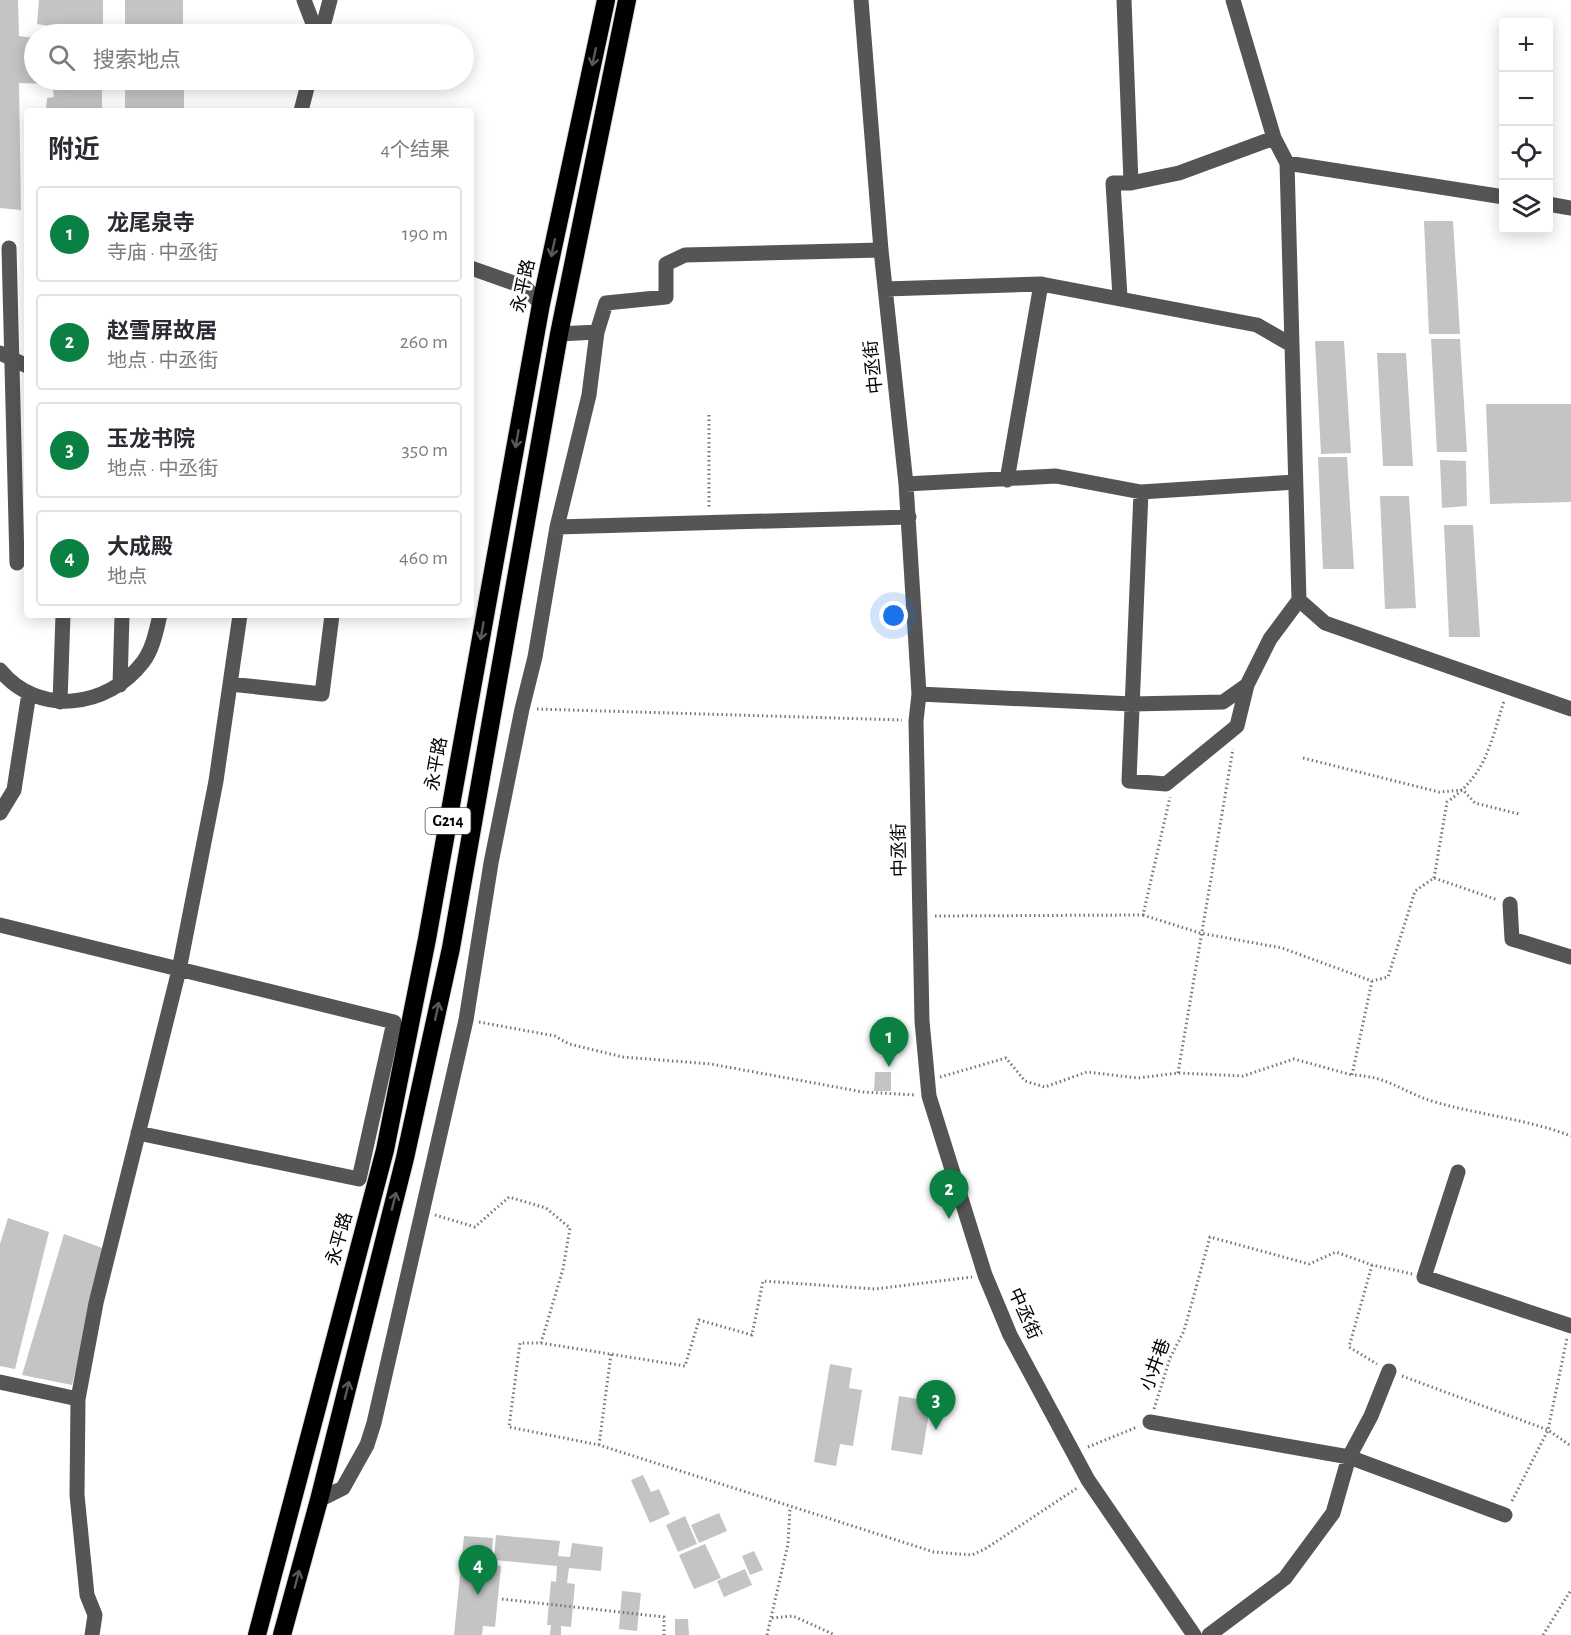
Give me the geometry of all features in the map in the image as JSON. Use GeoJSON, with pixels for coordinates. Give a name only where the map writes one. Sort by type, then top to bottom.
{"type":"FeatureCollection","features":[{"type":"Feature","properties":{"kind":"highway","name":"永平路"},"geometry":{"type":"LineString","coordinates":[[257,1635],[385,1150],[427,939],[541,304],[606,0]]}},
{"type":"Feature","properties":{"kind":"highway","name":"G214"},"geometry":{"type":"LineString","coordinates":[[282,1635],[319,1500],[405,1158],[451,948],[559,334],[627,0]]}},
{"type":"Feature","properties":{"kind":"highway"},"geometry":{"type":"LineString","coordinates":[[541,304],[565,306]]}},
{"type":"Feature","properties":{"kind":"street"},"geometry":{"type":"LineString","coordinates":[[304,0],[315,24]]}},
{"type":"Feature","properties":{"kind":"street"},"geometry":{"type":"LineString","coordinates":[[322,24],[330,0]]}},
{"type":"Feature","properties":{"kind":"street","name":"中丞街"},"geometry":{"type":"LineString","coordinates":[[861,0],[881,250],[909,517],[919,694],[916,721],[922,1021],[928,1088],[985,1275],[1010,1335],[1088,1480],[1194,1635]]}},
{"type":"Feature","properties":{"kind":"street"},"geometry":{"type":"LineString","coordinates":[[1124,0],[1131,183]]}},
{"type":"Feature","properties":{"kind":"street"},"geometry":{"type":"LineString","coordinates":[[1141,492],[1129,781],[1166,784],[1237,726],[1247,685],[1270,639],[1299,600],[1290,344],[1287,163],[1274,138],[1233,0]]}},
{"type":"Feature","properties":{"kind":"street"},"geometry":{"type":"LineString","coordinates":[[302,108],[306,90]]}},
{"type":"Feature","properties":{"kind":"street"},"geometry":{"type":"LineString","coordinates":[[1120,297],[1113,183],[1131,183],[1179,173],[1274,138]]}},
{"type":"Feature","properties":{"kind":"street"},"geometry":{"type":"LineString","coordinates":[[1287,163],[1499,196]]}},
{"type":"Feature","properties":{"kind":"street"},"geometry":{"type":"LineString","coordinates":[[1553,205],[1571,208]]}},
{"type":"Feature","properties":{"kind":"street"},"geometry":{"type":"LineString","coordinates":[[9,248],[17,563]]}},
{"type":"Feature","properties":{"kind":"street"},"geometry":{"type":"LineString","coordinates":[[319,1500],[343,1488],[367,1445],[374,1423],[466,1020],[491,863],[522,709],[535,657],[557,527],[589,395],[597,332],[606,303],[666,297],[666,264],[685,255],[881,250]]}},
{"type":"Feature","properties":{"kind":"street"},"geometry":{"type":"LineString","coordinates":[[474,269],[525,288],[541,304]]}},
{"type":"Feature","properties":{"kind":"street"},"geometry":{"type":"LineString","coordinates":[[885,288],[1041,284],[1120,297],[1257,325],[1290,344]]}},
{"type":"Feature","properties":{"kind":"street"},"geometry":{"type":"LineString","coordinates":[[1007,480],[1041,284]]}},
{"type":"Feature","properties":{"kind":"street"},"geometry":{"type":"LineString","coordinates":[[559,334],[597,332]]}},
{"type":"Feature","properties":{"kind":"street"},"geometry":{"type":"LineString","coordinates":[[906,484],[1056,476],[1141,492],[1295,482]]}},
{"type":"Feature","properties":{"kind":"street"},"geometry":{"type":"LineString","coordinates":[[557,527],[909,517]]}},
{"type":"Feature","properties":{"kind":"street"},"geometry":{"type":"LineString","coordinates":[[1299,600],[1325,623],[1571,709]]}},
{"type":"Feature","properties":{"kind":"street"},"geometry":{"type":"LineString","coordinates":[[60,702],[63,618]]}},
{"type":"Feature","properties":{"kind":"street"},"geometry":{"type":"LineString","coordinates":[[120,685],[122,618]]}},
{"type":"Feature","properties":{"kind":"street"},"geometry":{"type":"LineString","coordinates":[[0,670],[29,693],[60,702],[90,700],[120,685],[144,660],[151,648],[159,618]]}},
{"type":"Feature","properties":{"kind":"street"},"geometry":{"type":"LineString","coordinates":[[92,1635],[95,1615],[87,1595],[76,1495],[78,1399],[96,1304],[179,970],[216,781],[240,618]]}},
{"type":"Feature","properties":{"kind":"street"},"geometry":{"type":"LineString","coordinates":[[231,684],[322,694],[332,618]]}},
{"type":"Feature","properties":{"kind":"street"},"geometry":{"type":"LineString","coordinates":[[919,694],[1132,705],[1223,702],[1247,685]]}},
{"type":"Feature","properties":{"kind":"street"},"geometry":{"type":"LineString","coordinates":[[0,813],[14,790],[29,693]]}},
{"type":"Feature","properties":{"kind":"street"},"geometry":{"type":"LineString","coordinates":[[1510,904],[1512,939],[1571,957]]}},
{"type":"Feature","properties":{"kind":"street"},"geometry":{"type":"LineString","coordinates":[[0,925],[394,1022],[359,1179],[138,1133]]}},
{"type":"Feature","properties":{"kind":"street"},"geometry":{"type":"LineString","coordinates":[[1458,1172],[1424,1277],[1570,1325]]}},
{"type":"Feature","properties":{"kind":"street"},"geometry":{"type":"LineString","coordinates":[[1209,1635],[1285,1578],[1333,1513],[1349,1457],[1371,1416],[1389,1371]]}},
{"type":"Feature","properties":{"kind":"street"},"geometry":{"type":"LineString","coordinates":[[0,1382],[78,1399]]}},
{"type":"Feature","properties":{"kind":"street"},"geometry":{"type":"LineString","coordinates":[[1150,1422],[1349,1457],[1505,1515]]}},
{"type":"Feature","properties":{"kind":"path"},"geometry":{"type":"LineString","coordinates":[[709,415],[709,522]]}},
{"type":"Feature","properties":{"kind":"path"},"geometry":{"type":"LineString","coordinates":[[921,916],[1143,915],[1200,933],[1282,948],[1372,981],[1388,977],[1415,891],[1434,878],[1447,802],[1463,790],[1483,765],[1509,687]]}},
{"type":"Feature","properties":{"kind":"path"},"geometry":{"type":"LineString","coordinates":[[522,709],[916,721]]}},
{"type":"Feature","properties":{"kind":"path"},"geometry":{"type":"LineString","coordinates":[[1178,1072],[1237,726]]}},
{"type":"Feature","properties":{"kind":"path"},"geometry":{"type":"LineString","coordinates":[[1303,758],[1439,792],[1463,790]]}},
{"type":"Feature","properties":{"kind":"path"},"geometry":{"type":"LineString","coordinates":[[1143,915],[1174,777]]}},
{"type":"Feature","properties":{"kind":"path"},"geometry":{"type":"LineString","coordinates":[[1463,790],[1475,803],[1519,814]]}},
{"type":"Feature","properties":{"kind":"path"},"geometry":{"type":"LineString","coordinates":[[1434,878],[1510,904]]}},
{"type":"Feature","properties":{"kind":"path"},"geometry":{"type":"LineString","coordinates":[[1352,1075],[1372,981]]}},
{"type":"Feature","properties":{"kind":"path"},"geometry":{"type":"LineString","coordinates":[[466,1020],[555,1036],[569,1044],[623,1057],[711,1064],[863,1092],[928,1088],[1006,1058],[1025,1081],[1045,1087],[1086,1072],[1138,1078],[1178,1072],[1243,1076],[1294,1059],[1352,1075],[1374,1076],[1434,1102],[1487,1113],[1571,1136]]}},
{"type":"Feature","properties":{"kind":"path"},"geometry":{"type":"LineString","coordinates":[[423,1212],[475,1227],[509,1197],[546,1208],[570,1228],[563,1269],[541,1343]]}},
{"type":"Feature","properties":{"kind":"path","name":"小井巷"},"geometry":{"type":"LineString","coordinates":[[1150,1422],[1170,1358],[1184,1331],[1210,1238],[1309,1264],[1336,1252],[1372,1265]]}},
{"type":"Feature","properties":{"kind":"path"},"geometry":{"type":"LineString","coordinates":[[1424,1277],[1372,1265],[1349,1347],[1389,1371],[1548,1430],[1571,1446]]}},
{"type":"Feature","properties":{"kind":"path"},"geometry":{"type":"LineString","coordinates":[[985,1275],[875,1289],[763,1281],[753,1335],[699,1320],[685,1366],[541,1343],[520,1343],[509,1427],[599,1445],[790,1508],[934,1552],[972,1555],[1005,1538],[1088,1480]]}},
{"type":"Feature","properties":{"kind":"path"},"geometry":{"type":"LineString","coordinates":[[1505,1515],[1548,1430],[1570,1325]]}},
{"type":"Feature","properties":{"kind":"path"},"geometry":{"type":"LineString","coordinates":[[599,1445],[611,1354]]}},
{"type":"Feature","properties":{"kind":"path"},"geometry":{"type":"LineString","coordinates":[[1070,1449],[1092,1444],[1150,1422]]}},
{"type":"Feature","properties":{"kind":"path"},"geometry":{"type":"LineString","coordinates":[[767,1635],[788,1544],[790,1508]]}},
{"type":"Feature","properties":{"kind":"path"},"geometry":{"type":"LineString","coordinates":[[1543,1635],[1571,1590]]}},
{"type":"Feature","properties":{"kind":"path"},"geometry":{"type":"LineString","coordinates":[[502,1599],[664,1617],[664,1635]]}},
{"type":"Feature","properties":{"kind":"path"},"geometry":{"type":"LineString","coordinates":[[771,1618],[793,1616],[835,1635]]}},
{"type":"Feature","properties":{"kind":"building"},"geometry":{"type":"Polygon","coordinates":[[[0,0],[18,0],[19,36],[24,37],[24,83],[19,83],[21,210],[0,208],[0,0]]]}},
{"type":"Feature","properties":{"kind":"building"},"geometry":{"type":"Polygon","coordinates":[[[39,0],[103,0],[103,24],[37,24],[39,0]]]}},
{"type":"Feature","properties":{"kind":"building"},"geometry":{"type":"Polygon","coordinates":[[[125,0],[183,0],[183,24],[125,24],[125,0]]]}},
{"type":"Feature","properties":{"kind":"building"},"geometry":{"type":"Polygon","coordinates":[[[53,90],[102,90],[102,108],[46,108],[47,98],[54,97],[53,90]]]}},
{"type":"Feature","properties":{"kind":"building"},"geometry":{"type":"Polygon","coordinates":[[[125,90],[184,90],[184,108],[125,108],[125,90]]]}},
{"type":"Feature","properties":{"kind":"building"},"geometry":{"type":"Polygon","coordinates":[[[1424,221],[1453,221],[1460,334],[1429,334],[1424,221]]]}},
{"type":"Feature","properties":{"kind":"building"},"geometry":{"type":"Polygon","coordinates":[[[1431,339],[1460,339],[1467,452],[1437,452],[1431,339]]]}},
{"type":"Feature","properties":{"kind":"building"},"geometry":{"type":"Polygon","coordinates":[[[1315,341],[1344,341],[1351,453],[1321,454],[1315,341]]]}},
{"type":"Feature","properties":{"kind":"building"},"geometry":{"type":"Polygon","coordinates":[[[1377,353],[1406,353],[1413,466],[1383,466],[1377,353]]]}},
{"type":"Feature","properties":{"kind":"building"},"geometry":{"type":"Polygon","coordinates":[[[1486,404],[1571,404],[1571,502],[1490,504],[1486,404]]]}},
{"type":"Feature","properties":{"kind":"building"},"geometry":{"type":"Polygon","coordinates":[[[1318,457],[1347,457],[1354,569],[1323,569],[1318,457]]]}},
{"type":"Feature","properties":{"kind":"building"},"geometry":{"type":"Polygon","coordinates":[[[1440,460],[1466,461],[1467,506],[1442,508],[1440,460]]]}},
{"type":"Feature","properties":{"kind":"building"},"geometry":{"type":"Polygon","coordinates":[[[1380,496],[1409,496],[1416,608],[1385,609],[1380,496]]]}},
{"type":"Feature","properties":{"kind":"building"},"geometry":{"type":"Polygon","coordinates":[[[1444,525],[1473,525],[1480,637],[1449,637],[1444,525]]]}},
{"type":"Feature","properties":{"kind":"building"},"geometry":{"type":"Polygon","coordinates":[[[875,1072],[891,1072],[891,1091],[874,1091],[875,1072]]]}},
{"type":"Feature","properties":{"kind":"building"},"geometry":{"type":"Polygon","coordinates":[[[8,1218],[49,1232],[15,1369],[0,1366],[0,1244],[8,1218]]]}},
{"type":"Feature","properties":{"kind":"building"},"geometry":{"type":"Polygon","coordinates":[[[64,1234],[105,1249],[72,1385],[22,1375],[64,1234]]]}},
{"type":"Feature","properties":{"kind":"building"},"geometry":{"type":"Polygon","coordinates":[[[830,1364],[852,1368],[849,1388],[862,1390],[853,1446],[840,1444],[836,1466],[814,1462],[830,1364]]]}},
{"type":"Feature","properties":{"kind":"building"},"geometry":{"type":"Polygon","coordinates":[[[899,1396],[931,1401],[922,1455],[891,1450],[899,1396]]]}},
{"type":"Feature","properties":{"kind":"building"},"geometry":{"type":"Polygon","coordinates":[[[643,1475],[651,1492],[659,1489],[670,1514],[650,1523],[631,1480],[643,1475]]]}},
{"type":"Feature","properties":{"kind":"building"},"geometry":{"type":"Polygon","coordinates":[[[719,1513],[727,1531],[699,1543],[691,1525],[719,1513]]]}},
{"type":"Feature","properties":{"kind":"building"},"geometry":{"type":"Polygon","coordinates":[[[685,1516],[697,1544],[678,1552],[666,1525],[685,1516]]]}},
{"type":"Feature","properties":{"kind":"building"},"geometry":{"type":"Polygon","coordinates":[[[496,1535],[560,1541],[558,1556],[570,1557],[572,1543],[603,1547],[601,1571],[569,1568],[567,1583],[575,1584],[571,1627],[561,1626],[561,1635],[550,1635],[551,1625],[547,1625],[551,1581],[556,1582],[557,1566],[494,1560],[496,1535]]]}},
{"type":"Feature","properties":{"kind":"building"},"geometry":{"type":"Polygon","coordinates":[[[464,1536],[493,1538],[491,1565],[501,1566],[495,1627],[483,1626],[482,1635],[454,1635],[464,1536]]]}},
{"type":"Feature","properties":{"kind":"building"},"geometry":{"type":"Polygon","coordinates":[[[705,1544],[721,1578],[694,1589],[679,1555],[705,1544]]]}},
{"type":"Feature","properties":{"kind":"building"},"geometry":{"type":"Polygon","coordinates":[[[754,1551],[763,1570],[750,1575],[742,1556],[754,1551]]]}},
{"type":"Feature","properties":{"kind":"building"},"geometry":{"type":"Polygon","coordinates":[[[745,1569],[752,1585],[724,1597],[717,1581],[745,1569]]]}},
{"type":"Feature","properties":{"kind":"building"},"geometry":{"type":"Polygon","coordinates":[[[622,1591],[641,1593],[637,1631],[619,1629],[622,1591]]]}},
{"type":"Feature","properties":{"kind":"building"},"geometry":{"type":"Polygon","coordinates":[[[675,1619],[688,1619],[689,1635],[675,1635],[675,1619]]]}},
{"type":"Feature","properties":{"kind":"place","name":"龙尾泉寺"},"geometry":{"type":"Point","coordinates":[889,1067]}},
{"type":"Feature","properties":{"kind":"place","name":"赵雪屏故居"},"geometry":{"type":"Point","coordinates":[949,1219]}},
{"type":"Feature","properties":{"kind":"place","name":"玉龙书院"},"geometry":{"type":"Point","coordinates":[936,1430]}},
{"type":"Feature","properties":{"kind":"place","name":"大成殿"},"geometry":{"type":"Point","coordinates":[478,1595]}}]}
